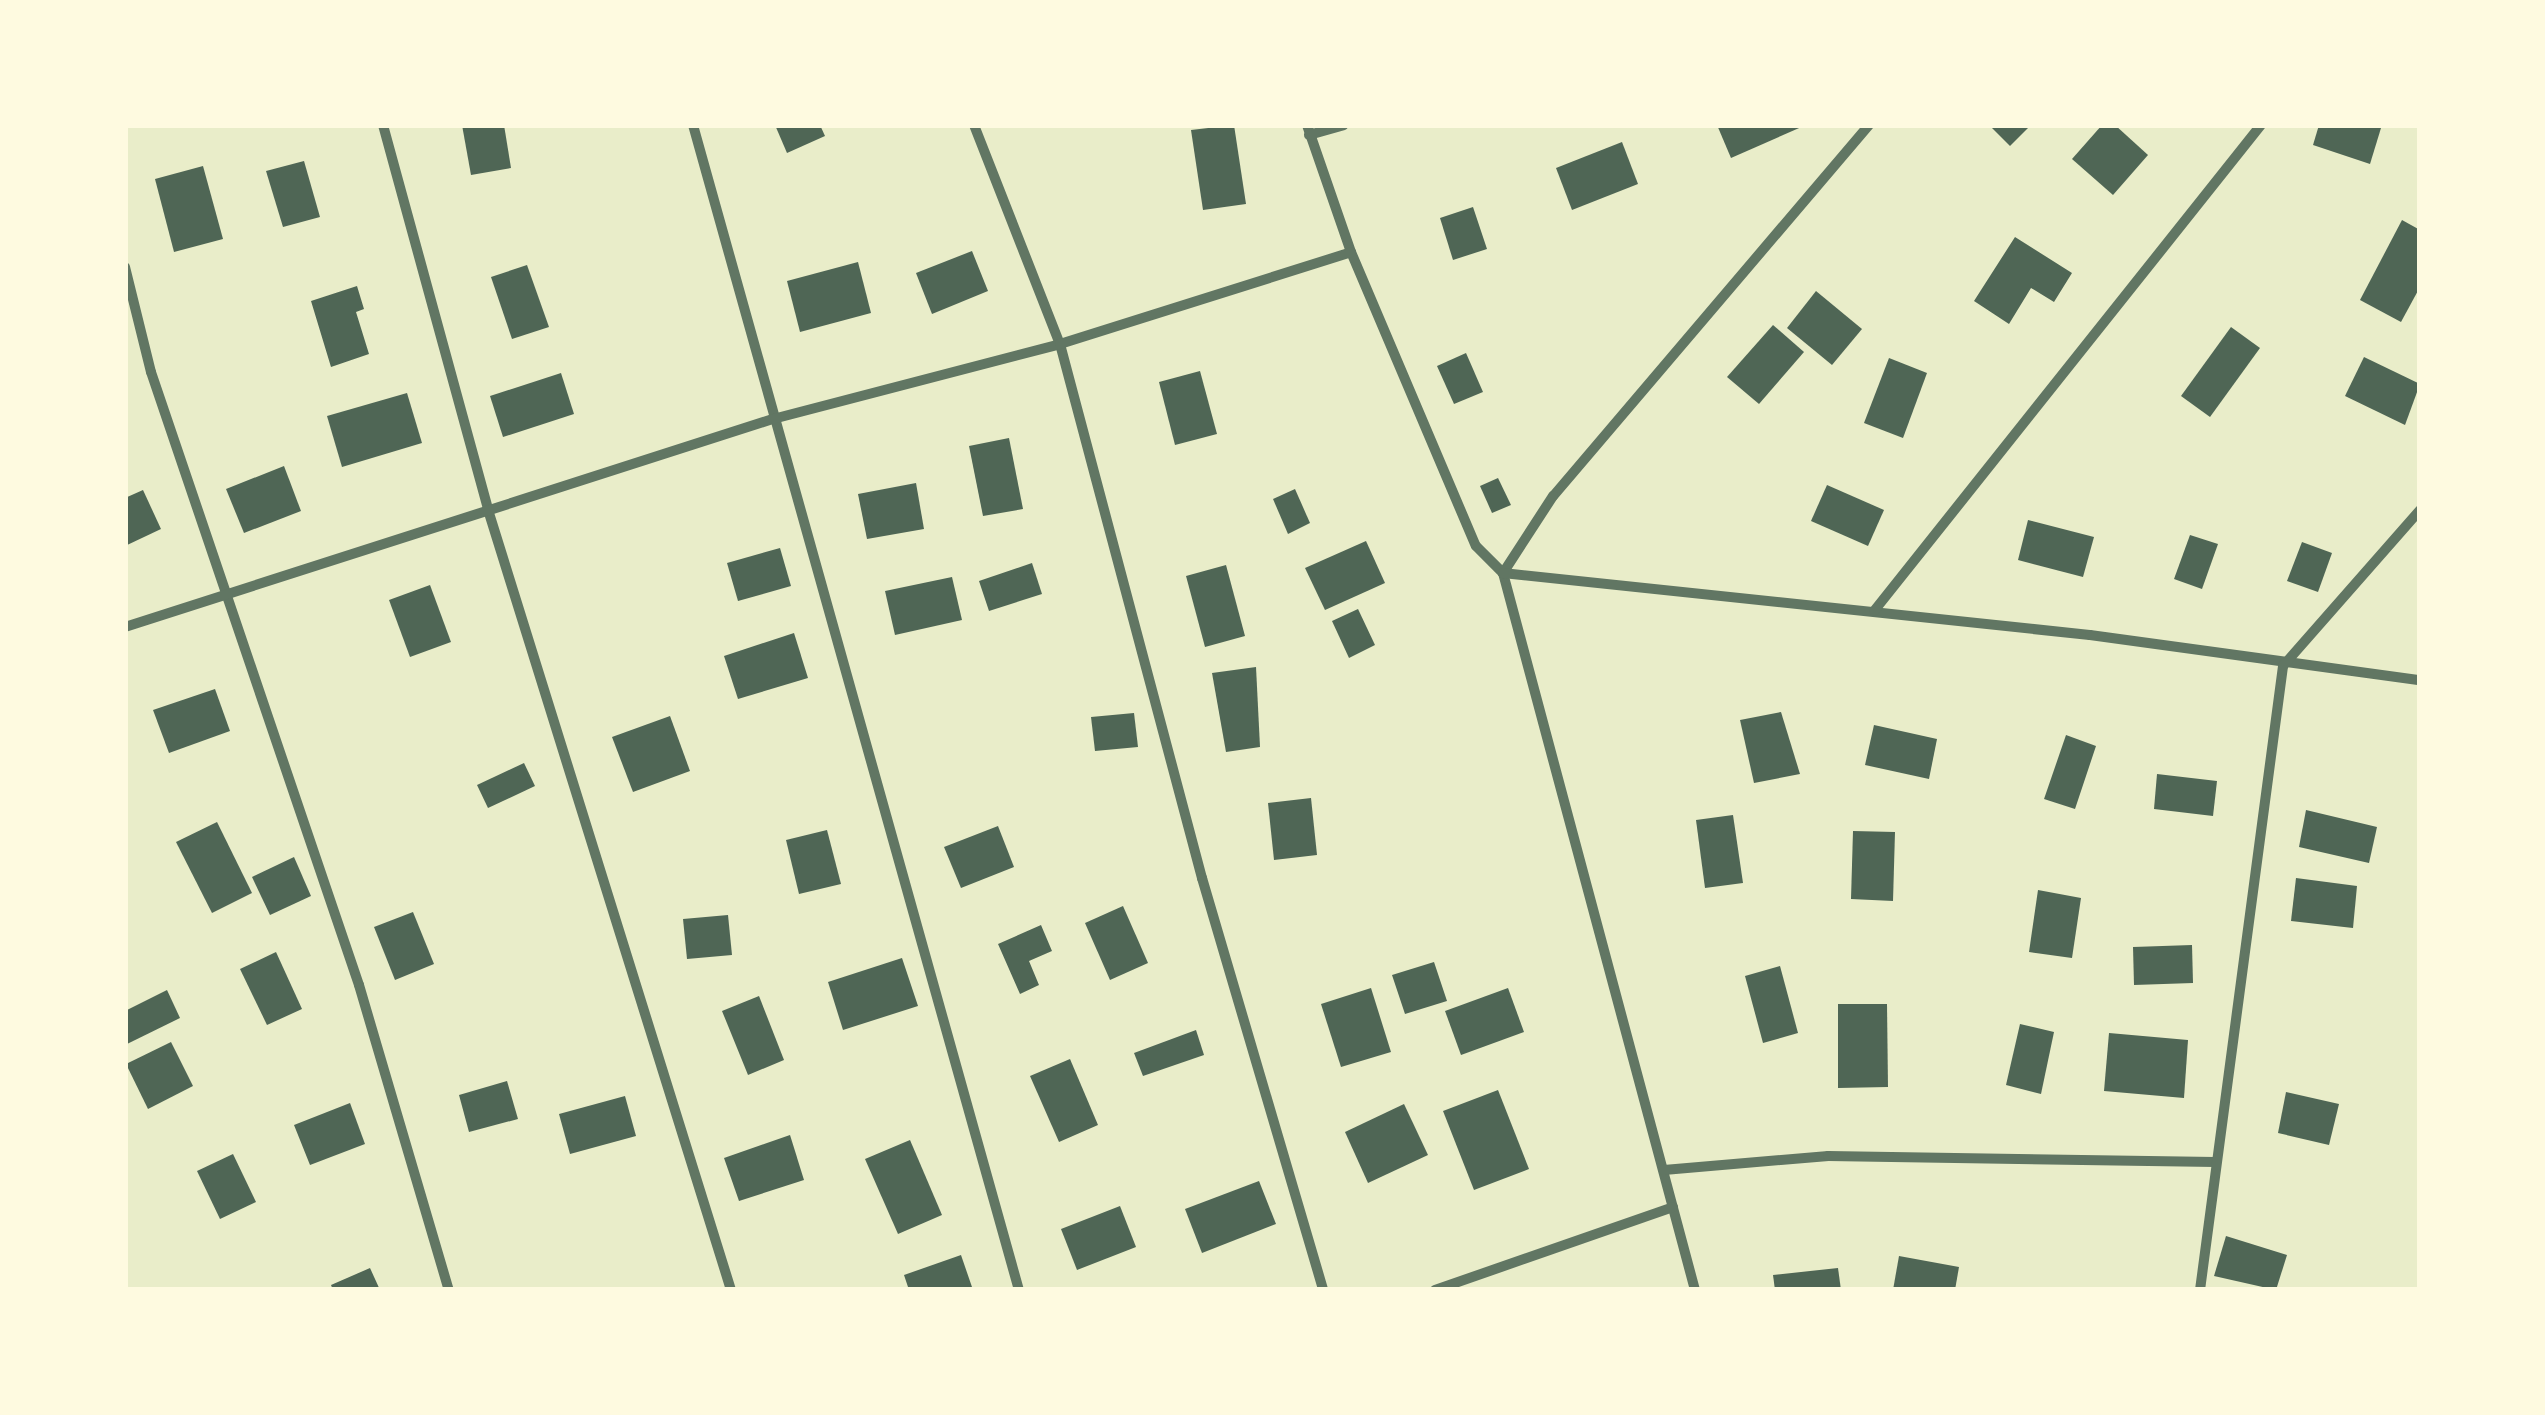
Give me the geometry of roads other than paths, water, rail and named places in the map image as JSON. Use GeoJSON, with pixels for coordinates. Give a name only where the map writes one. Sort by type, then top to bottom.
{"type":"FeatureCollection","features":[{"type":"Feature","properties":{"kind":"street"},"geometry":{"type":"LineString","coordinates":[[383,125],[488,513],[731,1290]]}},
{"type":"Feature","properties":{"kind":"street"},"geometry":{"type":"LineString","coordinates":[[694,125],[773,419],[1020,1290]]}},
{"type":"Feature","properties":{"kind":"street"},"geometry":{"type":"LineString","coordinates":[[974,125],[1060,344],[1202,878],[1323,1290]]}},
{"type":"Feature","properties":{"kind":"street"},"geometry":{"type":"LineString","coordinates":[[1344,125],[1308,130],[1351,252],[1476,546],[1503,573],[1695,1290]]}},
{"type":"Feature","properties":{"kind":"street"},"geometry":{"type":"LineString","coordinates":[[1503,573],[1553,496],[1870,125]]}},
{"type":"Feature","properties":{"kind":"street"},"geometry":{"type":"LineString","coordinates":[[1874,611],[2261,125]]}},
{"type":"Feature","properties":{"kind":"street"},"geometry":{"type":"LineString","coordinates":[[125,628],[773,419],[1060,344],[1351,252]]}},
{"type":"Feature","properties":{"kind":"street"},"geometry":{"type":"LineString","coordinates":[[125,266],[151,372],[359,986],[448,1290]]}},
{"type":"Feature","properties":{"kind":"street"},"geometry":{"type":"LineString","coordinates":[[2200,1290],[2284,666],[2420,510]]}},
{"type":"Feature","properties":{"kind":"street"},"geometry":{"type":"LineString","coordinates":[[1503,573],[2090,635],[2284,666],[2420,680]]}},
{"type":"Feature","properties":{"kind":"street"},"geometry":{"type":"LineString","coordinates":[[1664,1170],[1828,1156],[2215,1162]]}},
{"type":"Feature","properties":{"kind":"street"},"geometry":{"type":"LineString","coordinates":[[1435,1290],[1674,1207]]}}]}
